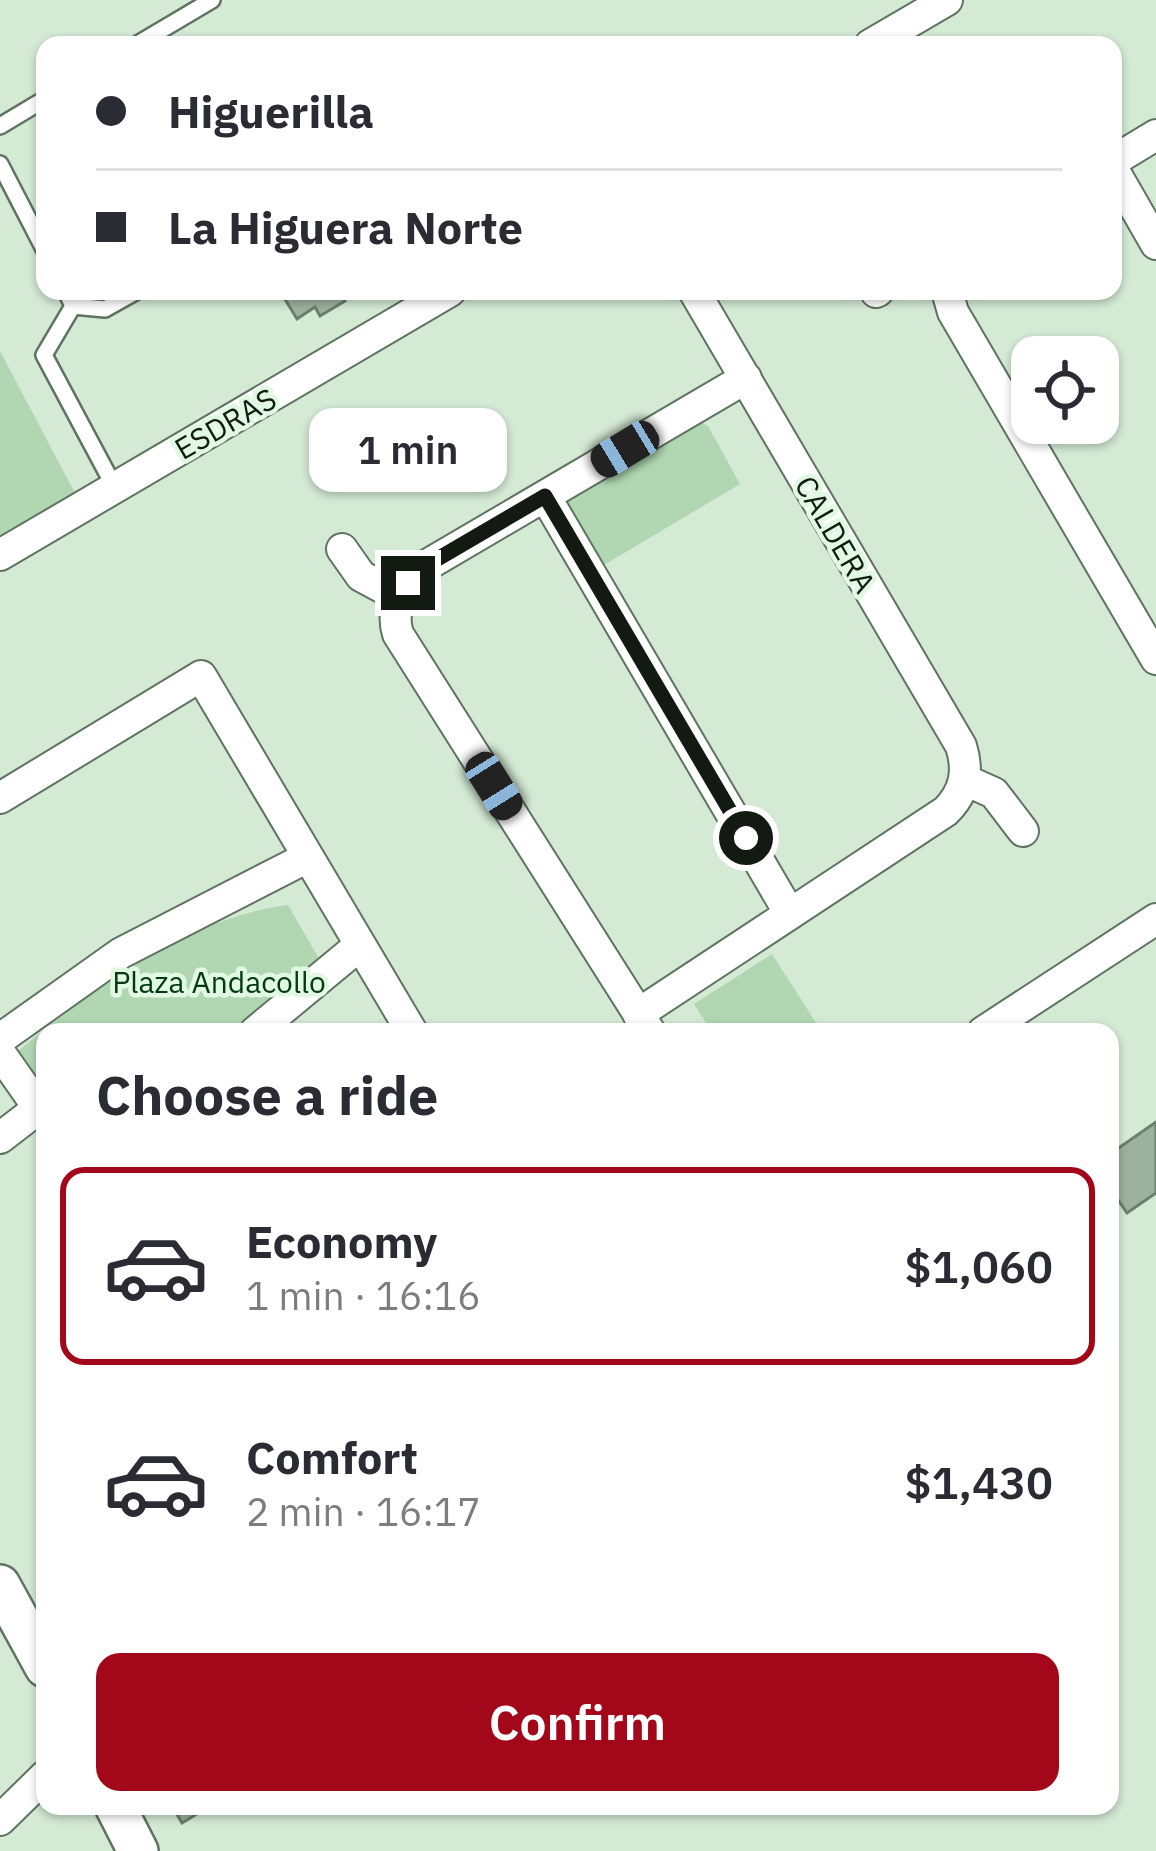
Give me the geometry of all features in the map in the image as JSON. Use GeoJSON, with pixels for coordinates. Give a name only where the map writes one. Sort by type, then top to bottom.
{"type":"FeatureCollection","features":[{"type":"Feature","properties":{"kind":"street"},"geometry":{"type":"LineString","coordinates":[[885,36],[947,0]]}},
{"type":"Feature","properties":{"kind":"street"},"geometry":{"type":"LineString","coordinates":[[1122,159],[1156,136]]}},
{"type":"Feature","properties":{"kind":"street"},"geometry":{"type":"LineString","coordinates":[[1122,182],[1156,244]]}},
{"type":"Feature","properties":{"kind":"street","name":"ESDRAS"},"geometry":{"type":"LineString","coordinates":[[0,555],[435,300]]}},
{"type":"Feature","properties":{"kind":"street","name":"CALDERA"},"geometry":{"type":"LineString","coordinates":[[699,300],[961,746],[965,780]]}},
{"type":"Feature","properties":{"kind":"street"},"geometry":{"type":"LineString","coordinates":[[950,300],[1156,658]]}},
{"type":"Feature","properties":{"kind":"street"},"geometry":{"type":"LineString","coordinates":[[746,378],[422,568],[400,597],[394,621],[398,634],[644,1023],[790,914],[946,811],[965,780],[994,793],[1023,831]]}},
{"type":"Feature","properties":{"kind":"street"},"geometry":{"type":"LineString","coordinates":[[545,496],[790,914]]}},
{"type":"Feature","properties":{"kind":"street"},"geometry":{"type":"LineString","coordinates":[[342,549],[362,576],[400,597]]}},
{"type":"Feature","properties":{"kind":"street"},"geometry":{"type":"LineString","coordinates":[[0,798],[200,676],[407,1023]]}},
{"type":"Feature","properties":{"kind":"street"},"geometry":{"type":"LineString","coordinates":[[0,1039],[121,953],[308,857]]}},
{"type":"Feature","properties":{"kind":"street"},"geometry":{"type":"LineString","coordinates":[[997,1023],[1156,919]]}},
{"type":"Feature","properties":{"kind":"street"},"geometry":{"type":"LineString","coordinates":[[266,1023],[360,945]]}},
{"type":"Feature","properties":{"kind":"street"},"geometry":{"type":"LineString","coordinates":[[0,1053],[36,1104]]}},
{"type":"Feature","properties":{"kind":"street"},"geometry":{"type":"LineString","coordinates":[[0,1138],[36,1116]]}},
{"type":"Feature","properties":{"kind":"street"},"geometry":{"type":"LineString","coordinates":[[0,1585],[36,1643]]}},
{"type":"Feature","properties":{"kind":"street"},"geometry":{"type":"LineString","coordinates":[[0,1820],[36,1785]]}},
{"type":"Feature","properties":{"kind":"street"},"geometry":{"type":"LineString","coordinates":[[120,1815],[138,1851]]}},
{"type":"Feature","properties":{"kind":"lane"},"geometry":{"type":"LineString","coordinates":[[151,36],[212,0]]}},
{"type":"Feature","properties":{"kind":"lane"},"geometry":{"type":"LineString","coordinates":[[0,126],[36,104]]}},
{"type":"Feature","properties":{"kind":"lane"},"geometry":{"type":"LineString","coordinates":[[0,164],[36,234]]}},
{"type":"Feature","properties":{"kind":"lane"},"geometry":{"type":"LineString","coordinates":[[68,300],[44,355],[115,488]]}},
{"type":"Feature","properties":{"kind":"lane"},"geometry":{"type":"LineString","coordinates":[[76,300],[105,308],[120,300]]}},
{"type":"Feature","properties":{"kind":"green space"},"geometry":{"type":"Polygon","coordinates":[[[0,351],[76,495],[0,540],[0,351]]]}},
{"type":"Feature","properties":{"kind":"green space"},"geometry":{"type":"Polygon","coordinates":[[[694,418],[708,426],[740,484],[599,568],[563,494],[694,418]]]}},
{"type":"Feature","properties":{"kind":"green space","name":"Plaza Andacollo"},"geometry":{"type":"Polygon","coordinates":[[[288,905],[321,962],[248,1023],[54,1023],[144,959],[214,924],[288,905]]]}},
{"type":"Feature","properties":{"kind":"green space"},"geometry":{"type":"Polygon","coordinates":[[[772,954],[816,1023],[706,1023],[694,1004],[772,954]]]}},
{"type":"Feature","properties":{"kind":"green space","name":"Plaza Andacollo"},"geometry":{"type":"Polygon","coordinates":[[[36,1037],[36,1076],[18,1051],[36,1037]]]}},
{"type":"Feature","properties":{"kind":"building"},"geometry":{"type":"Polygon","coordinates":[[[285,300],[345,301],[320,316],[315,307],[297,319],[285,300]]]}},
{"type":"Feature","properties":{"kind":"building"},"geometry":{"type":"Polygon","coordinates":[[[1156,1122],[1156,1193],[1127,1213],[1119,1201],[1119,1148],[1156,1122]]]}},
{"type":"Feature","properties":{"kind":"route"},"geometry":{"type":"LineString","coordinates":[[408,583],[422,568],[545,496],[746,838]]}}]}
